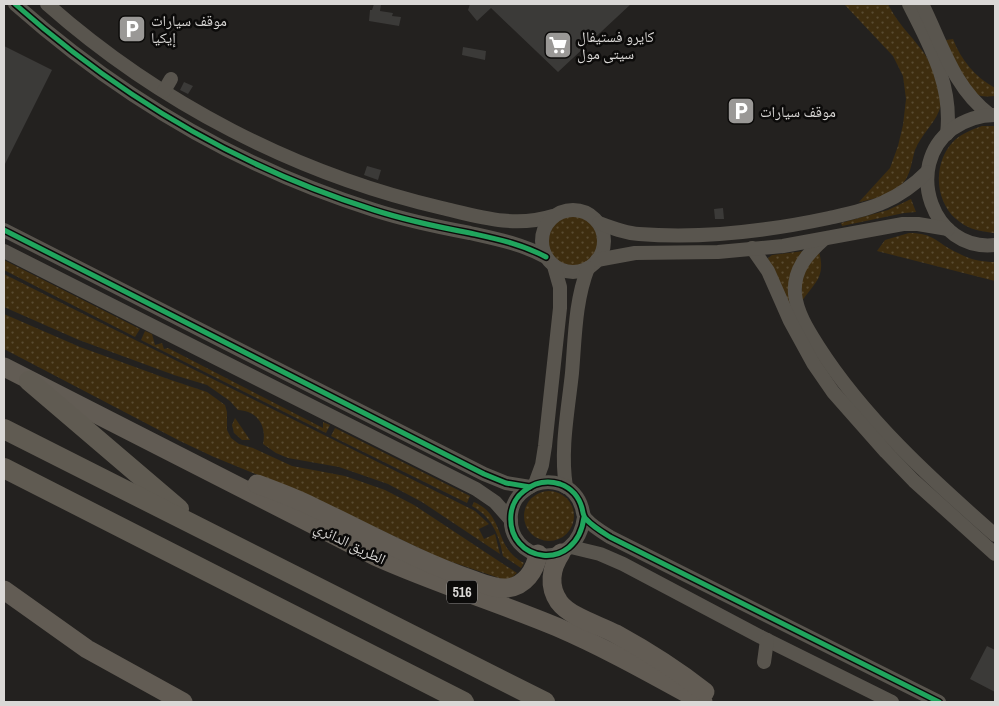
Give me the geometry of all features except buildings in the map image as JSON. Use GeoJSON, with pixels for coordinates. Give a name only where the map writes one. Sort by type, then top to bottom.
{"type":"FeatureCollection","features":[{"type":"Feature","properties":{"kind":"highway","name":"الطريق الدائري"},"geometry":{"type":"LineString","coordinates":[[4,367],[402,568],[522,613],[593,644],[703,702]]}},
{"type":"Feature","properties":{"kind":"highway","name":"516"},"geometry":{"type":"LineString","coordinates":[[29,381],[197,526]]}},
{"type":"Feature","properties":{"kind":"highway","name":"516"},"geometry":{"type":"LineString","coordinates":[[4,429],[545,702]]}},
{"type":"Feature","properties":{"kind":"highway"},"geometry":{"type":"LineString","coordinates":[[4,468],[464,702]]}},
{"type":"Feature","properties":{"kind":"highway"},"geometry":{"type":"LineString","coordinates":[[223,479],[245,480],[259,484],[311,506],[418,558],[495,587],[512,587],[523,582],[532,573],[538,554]]}},
{"type":"Feature","properties":{"kind":"highway"},"geometry":{"type":"LineString","coordinates":[[566,550],[557,560],[552,575],[553,591],[560,604],[572,613],[616,634],[654,656],[702,690],[714,702]]}},
{"type":"Feature","properties":{"kind":"highway"},"geometry":{"type":"LineString","coordinates":[[4,590],[87,649],[183,702]]}},
{"type":"Feature","properties":{"kind":"street"},"geometry":{"type":"LineString","coordinates":[[15,4],[69,49],[125,90],[164,115],[234,154],[308,188],[346,202],[384,214],[515,243],[567,272],[574,272],[592,264],[635,253],[718,252],[782,246],[902,224],[948,229]]}},
{"type":"Feature","properties":{"kind":"street"},"geometry":{"type":"LineString","coordinates":[[47,4],[109,54],[164,91],[192,109],[254,142],[307,165],[364,186],[423,203],[498,220],[530,222],[553,216],[566,210],[578,210],[590,214],[599,223],[625,232],[653,234],[724,232],[772,228],[837,216],[882,204],[906,190],[927,172]]}},
{"type":"Feature","properties":{"kind":"street"},"geometry":{"type":"LineString","coordinates":[[909,4],[943,80],[949,107],[947,134]]}},
{"type":"Feature","properties":{"kind":"street"},"geometry":{"type":"LineString","coordinates":[[922,4],[962,87],[970,98],[993,115]]}},
{"type":"Feature","properties":{"kind":"street"},"geometry":{"type":"LineString","coordinates":[[164,91],[170,79]]}},
{"type":"Feature","properties":{"kind":"street"},"geometry":{"type":"LineString","coordinates":[[993,115],[974,118],[960,124],[947,134],[937,145],[927,172],[928,193],[935,213],[948,229],[961,238],[976,244],[995,246]]}},
{"type":"Feature","properties":{"kind":"street"},"geometry":{"type":"LineString","coordinates":[[510,520],[516,501],[532,485],[542,466],[545,446],[560,287],[541,240],[543,231],[553,216]]}},
{"type":"Feature","properties":{"kind":"street"},"geometry":{"type":"LineString","coordinates":[[566,487],[564,447],[579,298],[592,264],[601,254],[604,238],[599,223]]}},
{"type":"Feature","properties":{"kind":"street"},"geometry":{"type":"LineString","coordinates":[[4,230],[484,474],[506,483],[532,485],[551,482],[566,487],[581,503],[584,517],[580,533],[566,550]]}},
{"type":"Feature","properties":{"kind":"street"},"geometry":{"type":"LineString","coordinates":[[824,239],[805,258],[799,268],[796,280],[796,304],[812,337],[845,383],[897,442],[995,534]]}},
{"type":"Feature","properties":{"kind":"street"},"geometry":{"type":"LineString","coordinates":[[752,248],[768,271],[790,321],[813,363],[834,392],[914,481],[995,554]]}},
{"type":"Feature","properties":{"kind":"street"},"geometry":{"type":"LineString","coordinates":[[4,252],[476,489],[495,502],[510,520],[516,538],[522,545],[538,554],[546,556],[566,550],[600,554],[892,702]]}},
{"type":"Feature","properties":{"kind":"street"},"geometry":{"type":"LineString","coordinates":[[584,517],[596,528],[618,542],[940,702]]}},
{"type":"Feature","properties":{"kind":"street"},"geometry":{"type":"LineString","coordinates":[[764,662],[767,640]]}},
{"type":"Feature","properties":{"kind":"street"},"geometry":{"type":"LineString","coordinates":[[861,702],[874,693]]}},
{"type":"Feature","properties":{"kind":"shaded area"},"geometry":{"type":"Polygon","coordinates":[[[844,4],[888,4],[931,65],[936,77],[940,101],[940,109],[937,116],[915,150],[910,169],[902,184],[891,192],[859,202],[890,168],[903,125],[906,99],[903,76],[893,56],[844,4]]]}},
{"type":"Feature","properties":{"kind":"shaded area"},"geometry":{"type":"Polygon","coordinates":[[[953,39],[969,67],[981,79],[995,88],[995,96],[974,93],[969,87],[946,40],[953,39]]]}},
{"type":"Feature","properties":{"kind":"shaded area"},"geometry":{"type":"Polygon","coordinates":[[[982,126],[995,126],[995,233],[980,231],[964,225],[952,215],[945,206],[939,184],[941,162],[952,143],[962,135],[982,126]]]}},
{"type":"Feature","properties":{"kind":"shaded area"},"geometry":{"type":"Polygon","coordinates":[[[911,199],[916,212],[842,226],[841,223],[888,210],[911,199]]]}},
{"type":"Feature","properties":{"kind":"shaded area"},"geometry":{"type":"Polygon","coordinates":[[[568,216],[578,216],[591,223],[598,236],[598,246],[591,259],[578,266],[568,266],[559,262],[552,255],[548,246],[548,236],[552,227],[559,220],[568,216]]]}},
{"type":"Feature","properties":{"kind":"shaded area"},"geometry":{"type":"Polygon","coordinates":[[[909,233],[918,233],[930,237],[972,259],[995,262],[995,281],[877,251],[885,240],[909,233]]]}},
{"type":"Feature","properties":{"kind":"shaded area"},"geometry":{"type":"Polygon","coordinates":[[[804,251],[791,306],[783,299],[768,258],[772,255],[804,251]]]}},
{"type":"Feature","properties":{"kind":"shaded area"},"geometry":{"type":"Polygon","coordinates":[[[819,252],[821,268],[818,279],[802,301],[802,271],[819,252]]]}},
{"type":"Feature","properties":{"kind":"shaded area"},"geometry":{"type":"Polygon","coordinates":[[[4,260],[140,329],[135,337],[4,270],[4,260]]]}},
{"type":"Feature","properties":{"kind":"shaded area"},"geometry":{"type":"Polygon","coordinates":[[[4,274],[475,511],[489,524],[479,529],[484,539],[495,534],[500,554],[422,502],[388,484],[339,467],[288,458],[276,453],[263,444],[262,425],[255,416],[238,410],[230,401],[207,385],[174,375],[79,340],[4,307],[4,274]]]}},
{"type":"Feature","properties":{"kind":"shaded area"},"geometry":{"type":"Polygon","coordinates":[[[4,314],[80,347],[207,392],[225,405],[227,430],[231,438],[239,444],[253,448],[292,466],[345,476],[385,490],[414,505],[517,573],[510,579],[502,579],[440,558],[311,497],[180,441],[4,349],[4,314]]]}},
{"type":"Feature","properties":{"kind":"shaded area"},"geometry":{"type":"Polygon","coordinates":[[[145,331],[152,334],[155,345],[162,343],[164,349],[168,348],[323,428],[323,422],[330,425],[326,433],[141,340],[145,331]]]}},
{"type":"Feature","properties":{"kind":"shaded area"},"geometry":{"type":"Polygon","coordinates":[[[235,418],[250,440],[242,440],[234,433],[232,425],[235,418]]]}},
{"type":"Feature","properties":{"kind":"shaded area"},"geometry":{"type":"Polygon","coordinates":[[[335,428],[470,496],[467,503],[331,436],[335,428]]]}},
{"type":"Feature","properties":{"kind":"shaded area"},"geometry":{"type":"Polygon","coordinates":[[[549,491],[559,493],[567,498],[572,506],[574,516],[572,526],[567,534],[559,539],[549,541],[539,539],[531,534],[526,526],[524,516],[526,506],[531,498],[539,493],[549,491]]]}},
{"type":"Feature","properties":{"kind":"shaded area"},"geometry":{"type":"Polygon","coordinates":[[[474,502],[491,515],[508,549],[524,563],[521,568],[503,556],[494,527],[479,510],[472,506],[474,502]]]}},
{"type":"Feature","properties":{"kind":"cycle path"},"geometry":{"type":"LineString","coordinates":[[15,4],[55,38],[139,99],[229,151],[324,193],[374,210],[422,223],[509,242],[546,257]]}},
{"type":"Feature","properties":{"kind":"cycle path"},"geometry":{"type":"LineString","coordinates":[[4,230],[484,474],[506,483],[530,487]]}},
{"type":"Feature","properties":{"kind":"cycle path"},"geometry":{"type":"LineString","coordinates":[[584,517],[579,535],[569,547],[557,554],[543,555],[530,552],[519,543],[512,531],[512,507],[524,491],[541,483],[560,484],[571,490],[577,497],[586,519],[610,537],[939,702]]}},
{"type":"Feature","properties":{"kind":"place","name":"موقف سيارات إيكيا"},"geometry":{"type":"Point","coordinates":[132,29]}},
{"type":"Feature","properties":{"kind":"place","name":"كايرو فستيفال سيتى مول"},"geometry":{"type":"Point","coordinates":[558,45]}},
{"type":"Feature","properties":{"kind":"place","name":"موقف سيارات"},"geometry":{"type":"Point","coordinates":[741,111]}}]}
